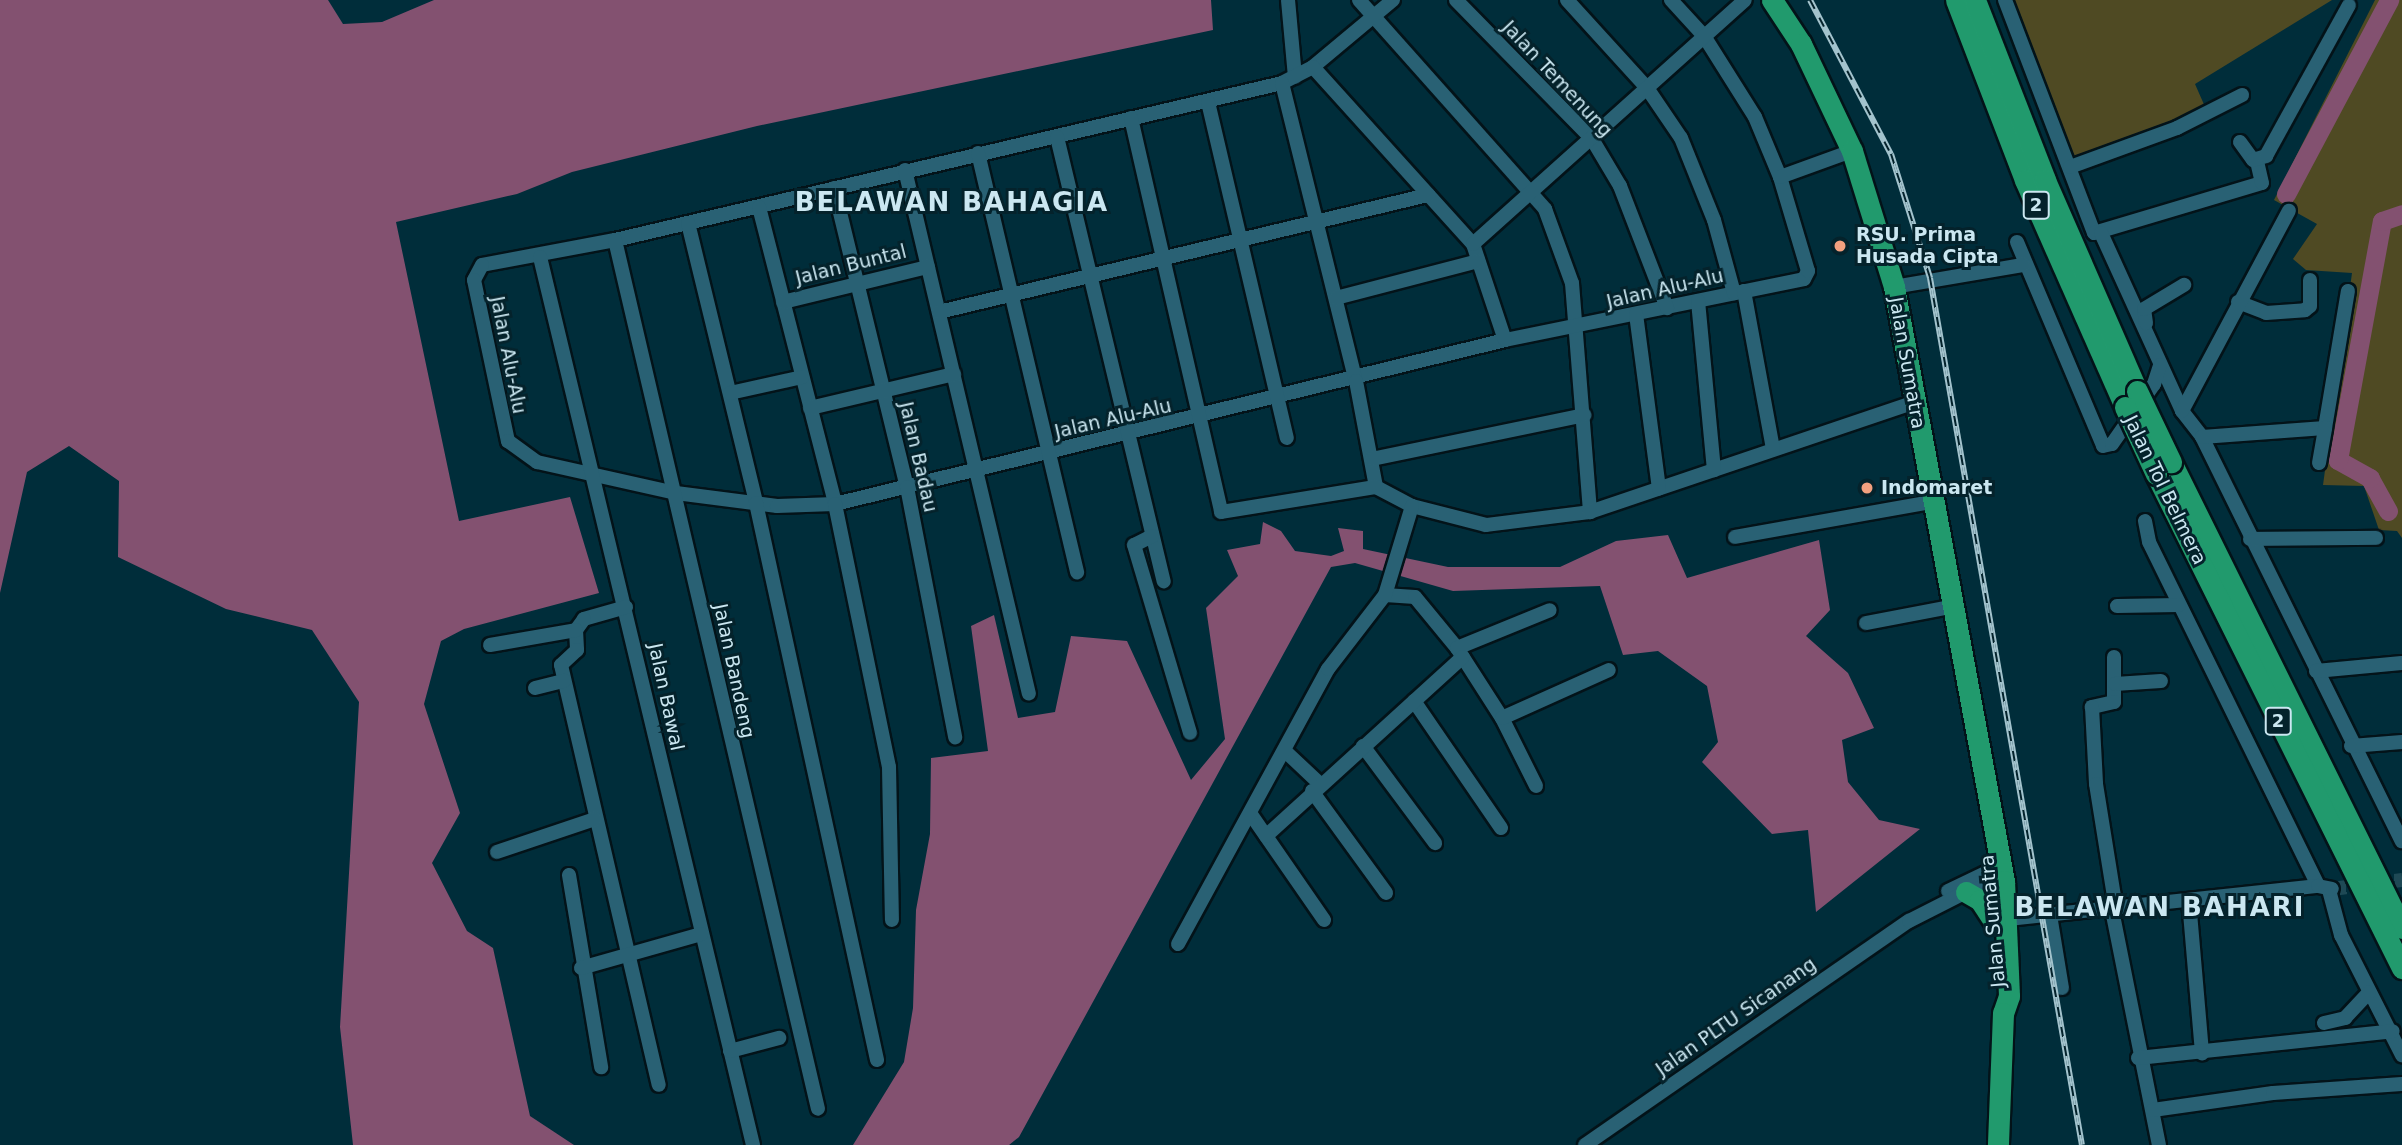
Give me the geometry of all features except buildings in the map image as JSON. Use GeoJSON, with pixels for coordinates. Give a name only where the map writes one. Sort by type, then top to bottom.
{"type":"FeatureCollection","features":[{"type":"Feature","properties":{"kind":"highway","name":"Jalan Sumatra"},"geometry":{"type":"LineString","coordinates":[[1772,0],[1801,44],[1852,151],[1894,287],[1975,747],[1971,757],[1997,874],[2003,1013],[1998,1145]]}},
{"type":"Feature","properties":{"kind":"highway","name":"Jalan Tol Belmera"},"geometry":{"type":"LineString","coordinates":[[1956,0],[2025,180],[2402,968]]}},
{"type":"Feature","properties":{"kind":"highway","name":"Jalan Tol Belmera"},"geometry":{"type":"LineString","coordinates":[[1975,0],[2131,399]]}},
{"type":"Feature","properties":{"kind":"highway","name":"Jalan Tol Belmera"},"geometry":{"type":"LineString","coordinates":[[2163,468],[2402,928]]}},
{"type":"Feature","properties":{"kind":"highway"},"geometry":{"type":"LineString","coordinates":[[1966,891],[1980,900],[2001,921]]}},
{"type":"Feature","properties":{"kind":"street"},"geometry":{"type":"LineString","coordinates":[[1288,0],[1289,80],[1317,222],[1356,381],[1376,487]]}},
{"type":"Feature","properties":{"kind":"street"},"geometry":{"type":"LineString","coordinates":[[1359,0],[1531,189],[1561,248],[1578,329],[1590,512]]}},
{"type":"Feature","properties":{"kind":"street"},"geometry":{"type":"LineString","coordinates":[[540,257],[978,153],[1208,102],[1289,80],[1313,67],[1393,0]]}},
{"type":"Feature","properties":{"kind":"street","name":"Jalan Temenung"},"geometry":{"type":"LineString","coordinates":[[1456,0],[1592,139],[1620,186],[1667,308]]}},
{"type":"Feature","properties":{"kind":"street"},"geometry":{"type":"LineString","coordinates":[[1567,0],[1647,88],[1691,159],[1739,292],[1773,449]]}},
{"type":"Feature","properties":{"kind":"street"},"geometry":{"type":"LineString","coordinates":[[1671,0],[1704,36],[1745,99],[1780,177],[1852,151]]}},
{"type":"Feature","properties":{"kind":"street"},"geometry":{"type":"LineString","coordinates":[[1473,244],[1531,189],[1592,139],[1745,0]]}},
{"type":"Feature","properties":{"kind":"street"},"geometry":{"type":"LineString","coordinates":[[2005,0],[2093,231],[2101,233],[2262,183],[2257,161],[2240,142]]}},
{"type":"Feature","properties":{"kind":"street"},"geometry":{"type":"LineString","coordinates":[[2257,161],[2280,135],[2348,5]]}},
{"type":"Feature","properties":{"kind":"street"},"geometry":{"type":"LineString","coordinates":[[1313,67],[1473,244],[1506,341]]}},
{"type":"Feature","properties":{"kind":"street"},"geometry":{"type":"LineString","coordinates":[[2070,167],[2177,128],[2242,94]]}},
{"type":"Feature","properties":{"kind":"street"},"geometry":{"type":"LineString","coordinates":[[1208,102],[1287,438]]}},
{"type":"Feature","properties":{"kind":"street"},"geometry":{"type":"LineString","coordinates":[[1131,118],[1204,417],[1221,512],[1376,487],[1412,506],[1486,525],[1590,512],[1915,402]]}},
{"type":"Feature","properties":{"kind":"street"},"geometry":{"type":"LineString","coordinates":[[1057,137],[1125,435],[1164,581]]}},
{"type":"Feature","properties":{"kind":"street"},"geometry":{"type":"LineString","coordinates":[[978,153],[1052,453],[1077,572]]}},
{"type":"Feature","properties":{"kind":"street"},"geometry":{"type":"LineString","coordinates":[[905,170],[1029,694]]}},
{"type":"Feature","properties":{"kind":"street","name":"Jalan Alu-Alu"},"geometry":{"type":"LineString","coordinates":[[540,257],[482,265],[474,280],[508,441],[537,462],[676,493],[757,503],[835,503],[1356,381],[1506,341],[1578,329],[1636,314],[1797,282],[1808,274],[1780,177]]}},
{"type":"Feature","properties":{"kind":"street","name":"Jalan Badau"},"geometry":{"type":"LineString","coordinates":[[834,188],[907,487],[955,737]]}},
{"type":"Feature","properties":{"kind":"street"},"geometry":{"type":"LineString","coordinates":[[939,312],[1014,297],[1428,195]]}},
{"type":"Feature","properties":{"kind":"street"},"geometry":{"type":"LineString","coordinates":[[759,207],[835,503],[889,767],[892,919]]}},
{"type":"Feature","properties":{"kind":"street"},"geometry":{"type":"LineString","coordinates":[[2181,408],[2289,211]]}},
{"type":"Feature","properties":{"kind":"street"},"geometry":{"type":"LineString","coordinates":[[688,223],[757,503],[877,1060]]}},
{"type":"Feature","properties":{"kind":"street"},"geometry":{"type":"LineString","coordinates":[[2101,233],[2181,408],[2202,437],[2351,746],[2402,841]]}},
{"type":"Feature","properties":{"kind":"street","name":"Jalan Bandeng"},"geometry":{"type":"LineString","coordinates":[[615,240],[818,1109]]}},
{"type":"Feature","properties":{"kind":"street"},"geometry":{"type":"LineString","coordinates":[[2017,242],[2023,265],[2051,317],[2103,446],[2112,444],[2154,384],[2161,367]]}},
{"type":"Feature","properties":{"kind":"street","name":"Jalan Bawal"},"geometry":{"type":"LineString","coordinates":[[540,257],[596,474],[752,1145]]}},
{"type":"Feature","properties":{"kind":"street"},"geometry":{"type":"LineString","coordinates":[[1336,298],[1478,261]]}},
{"type":"Feature","properties":{"kind":"street"},"geometry":{"type":"LineString","coordinates":[[1894,287],[2023,265]]}},
{"type":"Feature","properties":{"kind":"street","name":"Jalan Buntal"},"geometry":{"type":"LineString","coordinates":[[783,302],[928,267]]}},
{"type":"Feature","properties":{"kind":"street"},"geometry":{"type":"LineString","coordinates":[[2238,302],[2266,313],[2305,310],[2310,306],[2310,280]]}},
{"type":"Feature","properties":{"kind":"street"},"geometry":{"type":"LineString","coordinates":[[2143,326],[2143,310],[2183,285]]}},
{"type":"Feature","properties":{"kind":"street"},"geometry":{"type":"LineString","coordinates":[[2319,463],[2347,291]]}},
{"type":"Feature","properties":{"kind":"street"},"geometry":{"type":"LineString","coordinates":[[1698,301],[1714,470]]}},
{"type":"Feature","properties":{"kind":"street"},"geometry":{"type":"LineString","coordinates":[[1636,314],[1659,488]]}},
{"type":"Feature","properties":{"kind":"street"},"geometry":{"type":"LineString","coordinates":[[810,408],[954,374]]}},
{"type":"Feature","properties":{"kind":"street"},"geometry":{"type":"LineString","coordinates":[[730,393],[802,377]]}},
{"type":"Feature","properties":{"kind":"street"},"geometry":{"type":"LineString","coordinates":[[1372,459],[1585,415]]}},
{"type":"Feature","properties":{"kind":"street"},"geometry":{"type":"LineString","coordinates":[[2202,437],[2325,428]]}},
{"type":"Feature","properties":{"kind":"street"},"geometry":{"type":"LineString","coordinates":[[1735,537],[1932,502]]}},
{"type":"Feature","properties":{"kind":"street"},"geometry":{"type":"LineString","coordinates":[[1178,944],[1328,669],[1388,590],[1403,550],[1412,506]]}},
{"type":"Feature","properties":{"kind":"street"},"geometry":{"type":"LineString","coordinates":[[2145,521],[2149,542],[2179,605],[2326,888],[2341,935],[2369,992],[2393,1031],[2402,1055]]}},
{"type":"Feature","properties":{"kind":"street"},"geometry":{"type":"LineString","coordinates":[[1152,536],[1134,545],[1190,733]]}},
{"type":"Feature","properties":{"kind":"street"},"geometry":{"type":"LineString","coordinates":[[2250,539],[2376,538]]}},
{"type":"Feature","properties":{"kind":"street"},"geometry":{"type":"LineString","coordinates":[[1388,590],[1415,597],[1460,653],[1502,718],[1536,786]]}},
{"type":"Feature","properties":{"kind":"street"},"geometry":{"type":"LineString","coordinates":[[2118,606],[2179,605]]}},
{"type":"Feature","properties":{"kind":"street"},"geometry":{"type":"LineString","coordinates":[[491,645],[576,630],[588,616],[626,607]]}},
{"type":"Feature","properties":{"kind":"street"},"geometry":{"type":"LineString","coordinates":[[1866,622],[1950,607]]}},
{"type":"Feature","properties":{"kind":"street"},"geometry":{"type":"LineString","coordinates":[[1266,836],[1414,701],[1460,653],[1550,610]]}},
{"type":"Feature","properties":{"kind":"street"},"geometry":{"type":"LineString","coordinates":[[576,630],[577,650],[561,663],[564,681],[626,956],[659,1085]]}},
{"type":"Feature","properties":{"kind":"street"},"geometry":{"type":"LineString","coordinates":[[2114,657],[2115,702],[2092,707],[2095,784],[2114,909],[2131,993],[2138,1058],[2153,1110],[2159,1145]]}},
{"type":"Feature","properties":{"kind":"street"},"geometry":{"type":"LineString","coordinates":[[2316,671],[2402,663]]}},
{"type":"Feature","properties":{"kind":"street"},"geometry":{"type":"LineString","coordinates":[[1502,718],[1609,670]]}},
{"type":"Feature","properties":{"kind":"street"},"geometry":{"type":"LineString","coordinates":[[535,688],[564,681]]}},
{"type":"Feature","properties":{"kind":"street"},"geometry":{"type":"LineString","coordinates":[[2115,684],[2161,681]]}},
{"type":"Feature","properties":{"kind":"street"},"geometry":{"type":"LineString","coordinates":[[1414,701],[1501,828]]}},
{"type":"Feature","properties":{"kind":"street"},"geometry":{"type":"LineString","coordinates":[[2351,746],[2402,742]]}},
{"type":"Feature","properties":{"kind":"street"},"geometry":{"type":"LineString","coordinates":[[1363,746],[1435,844]]}},
{"type":"Feature","properties":{"kind":"street"},"geometry":{"type":"LineString","coordinates":[[1285,751],[1316,788],[1386,893]]}},
{"type":"Feature","properties":{"kind":"street"},"geometry":{"type":"LineString","coordinates":[[1250,813],[1324,920]]}},
{"type":"Feature","properties":{"kind":"street"},"geometry":{"type":"LineString","coordinates":[[497,852],[595,819]]}},
{"type":"Feature","properties":{"kind":"street","name":"Jalan PLTU Sicanang"},"geometry":{"type":"LineString","coordinates":[[1585,1145],[1909,921],[1997,874]]}},
{"type":"Feature","properties":{"kind":"street","name":"Jalan PLTU Sicanang"},"geometry":{"type":"LineString","coordinates":[[1909,921],[1930,902],[1997,874]]}},
{"type":"Feature","properties":{"kind":"street"},"geometry":{"type":"LineString","coordinates":[[569,875],[581,968],[601,1067]]}},
{"type":"Feature","properties":{"kind":"street"},"geometry":{"type":"LineString","coordinates":[[2001,921],[2326,888]]}},
{"type":"Feature","properties":{"kind":"street"},"geometry":{"type":"LineString","coordinates":[[2189,901],[2202,1053]]}},
{"type":"Feature","properties":{"kind":"street"},"geometry":{"type":"LineString","coordinates":[[2050,915],[2062,988]]}},
{"type":"Feature","properties":{"kind":"street"},"geometry":{"type":"LineString","coordinates":[[581,968],[701,934]]}},
{"type":"Feature","properties":{"kind":"street"},"geometry":{"type":"LineString","coordinates":[[2324,1023],[2345,1018],[2369,992]]}},
{"type":"Feature","properties":{"kind":"street"},"geometry":{"type":"LineString","coordinates":[[2138,1058],[2393,1031]]}},
{"type":"Feature","properties":{"kind":"street"},"geometry":{"type":"LineString","coordinates":[[730,1051],[779,1038]]}},
{"type":"Feature","properties":{"kind":"street"},"geometry":{"type":"LineString","coordinates":[[2153,1110],[2402,1084]]}},
{"type":"Feature","properties":{"kind":"shaded area"},"geometry":{"type":"Polygon","coordinates":[[[0,0],[328,0],[343,24],[382,22],[434,0],[1211,0],[1213,30],[757,126],[572,172],[517,194],[396,222],[459,521],[570,497],[599,593],[464,629],[441,641],[424,704],[460,813],[432,863],[467,931],[493,948],[530,1116],[574,1145],[353,1145],[340,1027],[359,702],[312,630],[226,609],[118,557],[119,481],[69,446],[27,472],[0,593],[0,0]]]}},
{"type":"Feature","properties":{"kind":"shaded area"},"geometry":{"type":"Polygon","coordinates":[[[2009,0],[2332,0],[2195,84],[2206,109],[2168,130],[2070,161],[2009,0]]]}},
{"type":"Feature","properties":{"kind":"shaded area"},"geometry":{"type":"Polygon","coordinates":[[[2375,0],[2402,0],[2402,538],[2397,531],[2379,530],[2364,486],[2323,485],[2352,273],[2306,270],[2293,259],[2317,224],[2274,200],[2375,0]]]}},
{"type":"Feature","properties":{"kind":"shaded area"},"geometry":{"type":"Polygon","coordinates":[[[1263,522],[1281,531],[1295,551],[1331,556],[1344,551],[1338,528],[1363,531],[1363,549],[1448,567],[1560,567],[1616,541],[1668,535],[1687,578],[1819,540],[1830,610],[1806,636],[1848,673],[1874,728],[1842,740],[1848,782],[1879,820],[1920,829],[1816,912],[1808,830],[1772,834],[1702,762],[1718,742],[1707,686],[1658,651],[1623,655],[1600,586],[1453,591],[1355,563],[1331,567],[1019,1137],[1009,1145],[853,1145],[904,1062],[913,1008],[916,910],[930,834],[931,758],[988,751],[971,626],[994,615],[1018,718],[1055,712],[1071,636],[1127,641],[1191,780],[1225,739],[1206,608],[1238,576],[1227,550],[1260,544],[1263,522]]]}},
{"type":"Feature","properties":{"kind":"waterway"},"geometry":{"type":"LineString","coordinates":[[2286,194],[2389,0]]}},
{"type":"Feature","properties":{"kind":"waterway"},"geometry":{"type":"LineString","coordinates":[[2388,511],[2370,478],[2338,460],[2382,221],[2402,214]]}},
{"type":"Feature","properties":{"kind":"tunnel"},"geometry":{"type":"LineString","coordinates":[[2332,889],[2402,880]]}},
{"type":"Feature","properties":{"kind":"railway"},"geometry":{"type":"LineString","coordinates":[[1810,0],[1891,154],[1930,278],[2082,1145]]}},
{"type":"Feature","properties":{"kind":"place","name":"RSU. Prima Husada Cipta"},"geometry":{"type":"Point","coordinates":[1840,246]}},
{"type":"Feature","properties":{"kind":"place","name":"Indomaret"},"geometry":{"type":"Point","coordinates":[1867,488]}},
{"type":"Feature","properties":{"kind":"district","name":"BELAWAN BAHAGIA"},"geometry":{"type":"Point","coordinates":[952,203]}},
{"type":"Feature","properties":{"kind":"district","name":"BELAWAN BAHARI"},"geometry":{"type":"Point","coordinates":[2160,908]}}]}
